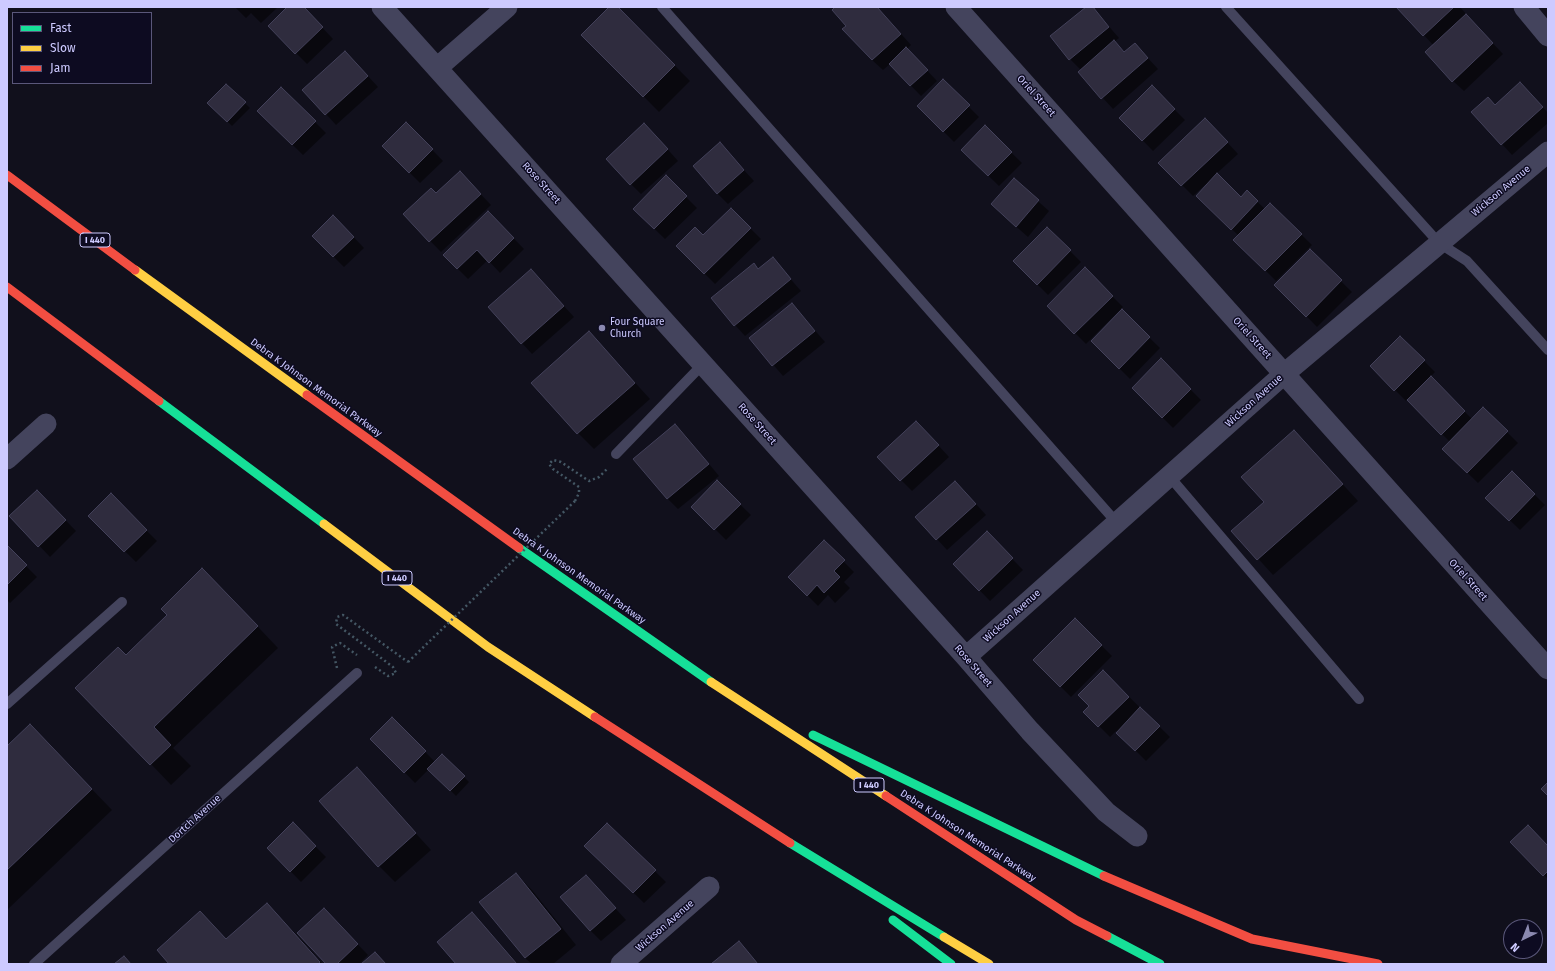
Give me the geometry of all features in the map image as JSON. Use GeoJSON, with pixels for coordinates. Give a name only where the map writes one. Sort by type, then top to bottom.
{"type":"FeatureCollection","features":[{"type":"Feature","properties":{"kind":"highway","name":"Debra K Johnson Memorial Parkway"},"geometry":{"type":"LineString","coordinates":[[7,175],[182,305],[505,539],[729,694],[1076,920],[1160,964]]}},
{"type":"Feature","properties":{"kind":"highway","name":"I 440"},"geometry":{"type":"LineString","coordinates":[[7,287],[488,647],[800,850],[989,964]]}},
{"type":"Feature","properties":{"kind":"highway"},"geometry":{"type":"LineString","coordinates":[[729,694],[794,725]]}},
{"type":"Feature","properties":{"kind":"highway"},"geometry":{"type":"LineString","coordinates":[[808,732],[1096,872],[1252,939],[1378,964]]}},
{"type":"Feature","properties":{"kind":"highway"},"geometry":{"type":"LineString","coordinates":[[800,850],[869,902]]}},
{"type":"Feature","properties":{"kind":"highway"},"geometry":{"type":"LineString","coordinates":[[888,916],[951,964]]}},
{"type":"Feature","properties":{"kind":"street","name":"Rose Street"},"geometry":{"type":"LineString","coordinates":[[382,7],[966,657],[1030,731],[1106,812],[1137,836]]}},
{"type":"Feature","properties":{"kind":"street"},"geometry":{"type":"LineString","coordinates":[[437,68],[507,7]]}},
{"type":"Feature","properties":{"kind":"street","name":"Oriel Street"},"geometry":{"type":"LineString","coordinates":[[956,7],[1548,669]]}},
{"type":"Feature","properties":{"kind":"street"},"geometry":{"type":"LineString","coordinates":[[1524,7],[1548,36]]}},
{"type":"Feature","properties":{"kind":"street","name":"Wickson Avenue"},"geometry":{"type":"LineString","coordinates":[[966,657],[1284,374],[1548,152]]}},
{"type":"Feature","properties":{"kind":"street"},"geometry":{"type":"LineString","coordinates":[[7,459],[46,424]]}},
{"type":"Feature","properties":{"kind":"street","name":"Wickson Avenue"},"geometry":{"type":"LineString","coordinates":[[621,964],[709,887]]}},
{"type":"Feature","properties":{"kind":"lane"},"geometry":{"type":"LineString","coordinates":[[662,7],[1117,523]]}},
{"type":"Feature","properties":{"kind":"lane"},"geometry":{"type":"LineString","coordinates":[[1226,7],[1439,243],[1467,261],[1548,350]]}},
{"type":"Feature","properties":{"kind":"lane"},"geometry":{"type":"LineString","coordinates":[[616,454],[703,364]]}},
{"type":"Feature","properties":{"kind":"lane"},"geometry":{"type":"LineString","coordinates":[[1170,477],[1359,698]]}},
{"type":"Feature","properties":{"kind":"lane"},"geometry":{"type":"LineString","coordinates":[[7,704],[122,602]]}},
{"type":"Feature","properties":{"kind":"lane","name":"Dortch Avenue"},"geometry":{"type":"LineString","coordinates":[[34,964],[357,674]]}},
{"type":"Feature","properties":{"kind":"path"},"geometry":{"type":"LineString","coordinates":[[370,664],[388,676],[396,673],[393,667],[336,624],[337,617],[343,614],[408,662],[575,501],[579,493],[579,487],[553,469],[549,464],[553,460],[561,462],[589,481],[599,478],[610,466],[616,454]]}},
{"type":"Feature","properties":{"kind":"path"},"geometry":{"type":"LineString","coordinates":[[342,688],[332,647],[340,643],[358,656]]}},
{"type":"Feature","properties":{"kind":"building"},"geometry":{"type":"Polygon","coordinates":[[[287,7],[304,7],[323,27],[295,54],[268,26],[287,7]]]}},
{"type":"Feature","properties":{"kind":"building"},"geometry":{"type":"Polygon","coordinates":[[[609,7],[618,7],[675,65],[643,97],[581,35],[609,7]]]}},
{"type":"Feature","properties":{"kind":"building"},"geometry":{"type":"Polygon","coordinates":[[[835,7],[877,7],[901,34],[872,60],[842,29],[846,26],[832,10],[835,7]]]}},
{"type":"Feature","properties":{"kind":"building"},"geometry":{"type":"Polygon","coordinates":[[[1086,7],[1093,7],[1109,27],[1069,60],[1050,36],[1086,7]]]}},
{"type":"Feature","properties":{"kind":"building"},"geometry":{"type":"Polygon","coordinates":[[[1396,7],[1454,7],[1423,36],[1396,7]]]}},
{"type":"Feature","properties":{"kind":"building"},"geometry":{"type":"Polygon","coordinates":[[[1466,14],[1493,43],[1452,82],[1425,52],[1466,14]]]}},
{"type":"Feature","properties":{"kind":"building"},"geometry":{"type":"Polygon","coordinates":[[[1114,40],[1124,52],[1135,43],[1148,58],[1101,99],[1078,72],[1114,40]]]}},
{"type":"Feature","properties":{"kind":"building"},"geometry":{"type":"Polygon","coordinates":[[[906,47],[928,70],[910,86],[889,64],[906,47]]]}},
{"type":"Feature","properties":{"kind":"building"},"geometry":{"type":"Polygon","coordinates":[[[345,51],[368,76],[325,115],[302,90],[345,51]]]}},
{"type":"Feature","properties":{"kind":"building"},"geometry":{"type":"Polygon","coordinates":[[[943,79],[970,105],[943,132],[917,106],[943,79]]]}},
{"type":"Feature","properties":{"kind":"building"},"geometry":{"type":"Polygon","coordinates":[[[1520,82],[1543,107],[1501,145],[1471,112],[1488,97],[1495,105],[1520,82]]]}},
{"type":"Feature","properties":{"kind":"building"},"geometry":{"type":"Polygon","coordinates":[[[226,84],[246,102],[227,122],[207,103],[226,84]]]}},
{"type":"Feature","properties":{"kind":"building"},"geometry":{"type":"Polygon","coordinates":[[[1152,85],[1175,109],[1142,141],[1119,118],[1152,85]]]}},
{"type":"Feature","properties":{"kind":"building"},"geometry":{"type":"Polygon","coordinates":[[[281,87],[316,121],[292,145],[257,111],[281,87]]]}},
{"type":"Feature","properties":{"kind":"building"},"geometry":{"type":"Polygon","coordinates":[[[1205,118],[1228,142],[1181,186],[1158,163],[1205,118]]]}},
{"type":"Feature","properties":{"kind":"building"},"geometry":{"type":"Polygon","coordinates":[[[406,122],[433,149],[409,173],[382,146],[406,122]]]}},
{"type":"Feature","properties":{"kind":"building"},"geometry":{"type":"Polygon","coordinates":[[[644,123],[668,149],[630,185],[606,159],[644,123]]]}},
{"type":"Feature","properties":{"kind":"building"},"geometry":{"type":"Polygon","coordinates":[[[985,125],[1012,152],[988,176],[961,150],[985,125]]]}},
{"type":"Feature","properties":{"kind":"building"},"geometry":{"type":"Polygon","coordinates":[[[720,142],[744,170],[717,194],[693,166],[720,142]]]}},
{"type":"Feature","properties":{"kind":"building"},"geometry":{"type":"Polygon","coordinates":[[[460,171],[481,194],[429,242],[403,214],[431,188],[436,193],[460,171]]]}},
{"type":"Feature","properties":{"kind":"building"},"geometry":{"type":"Polygon","coordinates":[[[1217,173],[1241,197],[1247,190],[1258,201],[1231,230],[1196,196],[1217,173]]]}},
{"type":"Feature","properties":{"kind":"building"},"geometry":{"type":"Polygon","coordinates":[[[666,175],[687,196],[654,229],[633,209],[666,175]]]}},
{"type":"Feature","properties":{"kind":"building"},"geometry":{"type":"Polygon","coordinates":[[[1014,178],[1039,200],[1016,227],[991,204],[1014,178]]]}},
{"type":"Feature","properties":{"kind":"building"},"geometry":{"type":"Polygon","coordinates":[[[1270,203],[1302,234],[1265,271],[1233,240],[1270,203]]]}},
{"type":"Feature","properties":{"kind":"building"},"geometry":{"type":"Polygon","coordinates":[[[731,208],[751,228],[704,274],[676,246],[695,227],[703,235],[731,208]]]}},
{"type":"Feature","properties":{"kind":"building"},"geometry":{"type":"Polygon","coordinates":[[[488,211],[514,238],[489,263],[477,250],[457,269],[443,255],[488,211]]]}},
{"type":"Feature","properties":{"kind":"building"},"geometry":{"type":"Polygon","coordinates":[[[333,215],[354,237],[333,257],[312,236],[333,215]]]}},
{"type":"Feature","properties":{"kind":"building"},"geometry":{"type":"Polygon","coordinates":[[[1047,227],[1071,250],[1037,285],[1013,261],[1047,227]]]}},
{"type":"Feature","properties":{"kind":"building"},"geometry":{"type":"Polygon","coordinates":[[[1310,249],[1342,280],[1306,317],[1274,285],[1310,249]]]}},
{"type":"Feature","properties":{"kind":"building"},"geometry":{"type":"Polygon","coordinates":[[[773,257],[791,279],[734,326],[711,298],[754,263],[758,269],[773,257]]]}},
{"type":"Feature","properties":{"kind":"building"},"geometry":{"type":"Polygon","coordinates":[[[1085,267],[1113,296],[1074,334],[1047,306],[1085,267]]]}},
{"type":"Feature","properties":{"kind":"building"},"geometry":{"type":"Polygon","coordinates":[[[531,269],[564,306],[521,344],[488,307],[531,269]]]}},
{"type":"Feature","properties":{"kind":"building"},"geometry":{"type":"Polygon","coordinates":[[[792,303],[815,331],[772,366],[749,338],[792,303]]]}},
{"type":"Feature","properties":{"kind":"building"},"geometry":{"type":"Polygon","coordinates":[[[1122,309],[1150,337],[1119,369],[1091,341],[1122,309]]]}},
{"type":"Feature","properties":{"kind":"building"},"geometry":{"type":"Polygon","coordinates":[[[589,331],[635,383],[577,434],[531,383],[589,331]]]}},
{"type":"Feature","properties":{"kind":"building"},"geometry":{"type":"Polygon","coordinates":[[[1400,336],[1425,360],[1394,391],[1370,366],[1400,336]]]}},
{"type":"Feature","properties":{"kind":"building"},"geometry":{"type":"Polygon","coordinates":[[[1161,358],[1191,389],[1162,418],[1132,388],[1161,358]]]}},
{"type":"Feature","properties":{"kind":"building"},"geometry":{"type":"Polygon","coordinates":[[[1431,376],[1465,411],[1441,435],[1407,400],[1431,376]]]}},
{"type":"Feature","properties":{"kind":"building"},"geometry":{"type":"Polygon","coordinates":[[[1483,407],[1508,431],[1467,473],[1442,449],[1483,407]]]}},
{"type":"Feature","properties":{"kind":"building"},"geometry":{"type":"Polygon","coordinates":[[[916,421],[939,445],[900,481],[877,457],[916,421]]]}},
{"type":"Feature","properties":{"kind":"building"},"geometry":{"type":"Polygon","coordinates":[[[675,424],[709,464],[667,499],[633,459],[675,424]]]}},
{"type":"Feature","properties":{"kind":"building"},"geometry":{"type":"Polygon","coordinates":[[[1294,430],[1343,484],[1257,560],[1231,531],[1264,502],[1241,477],[1294,430]]]}},
{"type":"Feature","properties":{"kind":"building"},"geometry":{"type":"Polygon","coordinates":[[[1512,471],[1535,494],[1509,521],[1485,498],[1512,471]]]}},
{"type":"Feature","properties":{"kind":"building"},"geometry":{"type":"Polygon","coordinates":[[[717,480],[741,504],[714,530],[691,507],[717,480]]]}},
{"type":"Feature","properties":{"kind":"building"},"geometry":{"type":"Polygon","coordinates":[[[955,481],[976,504],[936,540],[915,517],[955,481]]]}},
{"type":"Feature","properties":{"kind":"building"},"geometry":{"type":"Polygon","coordinates":[[[37,490],[66,520],[38,547],[9,516],[37,490]]]}},
{"type":"Feature","properties":{"kind":"building"},"geometry":{"type":"Polygon","coordinates":[[[111,493],[147,530],[124,552],[88,516],[111,493]]]}},
{"type":"Feature","properties":{"kind":"building"},"geometry":{"type":"Polygon","coordinates":[[[987,531],[1013,558],[979,591],[953,564],[987,531]]]}},
{"type":"Feature","properties":{"kind":"building"},"geometry":{"type":"Polygon","coordinates":[[[824,540],[845,560],[834,571],[840,577],[824,593],[817,585],[807,596],[788,577],[824,540]]]}},
{"type":"Feature","properties":{"kind":"building"},"geometry":{"type":"Polygon","coordinates":[[[7,545],[27,565],[7,585],[7,545]]]}},
{"type":"Feature","properties":{"kind":"building"},"geometry":{"type":"Polygon","coordinates":[[[202,568],[258,626],[154,727],[171,745],[150,765],[75,688],[118,647],[126,655],[167,615],[161,609],[202,568]]]}},
{"type":"Feature","properties":{"kind":"building"},"geometry":{"type":"Polygon","coordinates":[[[1075,618],[1102,645],[1060,687],[1033,660],[1075,618]]]}},
{"type":"Feature","properties":{"kind":"building"},"geometry":{"type":"Polygon","coordinates":[[[1103,670],[1129,697],[1098,727],[1083,712],[1089,706],[1078,695],[1103,670]]]}},
{"type":"Feature","properties":{"kind":"building"},"geometry":{"type":"Polygon","coordinates":[[[1140,707],[1160,726],[1135,751],[1116,733],[1140,707]]]}},
{"type":"Feature","properties":{"kind":"building"},"geometry":{"type":"Polygon","coordinates":[[[392,717],[426,751],[404,773],[370,739],[392,717]]]}},
{"type":"Feature","properties":{"kind":"building"},"geometry":{"type":"Polygon","coordinates":[[[30,724],[92,789],[7,870],[7,746],[30,724]]]}},
{"type":"Feature","properties":{"kind":"building"},"geometry":{"type":"Polygon","coordinates":[[[442,754],[465,776],[450,791],[427,769],[442,754]]]}},
{"type":"Feature","properties":{"kind":"building"},"geometry":{"type":"Polygon","coordinates":[[[357,767],[416,833],[378,867],[319,801],[357,767]]]}},
{"type":"Feature","properties":{"kind":"building"},"geometry":{"type":"Polygon","coordinates":[[[1548,782],[1548,796],[1541,789],[1548,782]]]}},
{"type":"Feature","properties":{"kind":"building"},"geometry":{"type":"Polygon","coordinates":[[[293,822],[316,846],[290,872],[267,848],[293,822]]]}},
{"type":"Feature","properties":{"kind":"building"},"geometry":{"type":"Polygon","coordinates":[[[607,823],[656,870],[633,893],[584,846],[607,823]]]}},
{"type":"Feature","properties":{"kind":"building"},"geometry":{"type":"Polygon","coordinates":[[[1528,825],[1548,846],[1548,871],[1543,876],[1510,842],[1528,825]]]}},
{"type":"Feature","properties":{"kind":"building"},"geometry":{"type":"Polygon","coordinates":[[[516,873],[561,929],[525,958],[479,902],[516,873]]]}},
{"type":"Feature","properties":{"kind":"building"},"geometry":{"type":"Polygon","coordinates":[[[586,875],[616,908],[590,931],[560,897],[586,875]]]}},
{"type":"Feature","properties":{"kind":"building"},"geometry":{"type":"Polygon","coordinates":[[[267,903],[320,962],[318,964],[169,964],[157,950],[200,911],[226,939],[267,903]]]}},
{"type":"Feature","properties":{"kind":"building"},"geometry":{"type":"Polygon","coordinates":[[[324,908],[358,944],[337,964],[326,964],[297,933],[324,908]]]}},
{"type":"Feature","properties":{"kind":"building"},"geometry":{"type":"Polygon","coordinates":[[[472,912],[517,964],[456,964],[437,942],[472,912]]]}},
{"type":"Feature","properties":{"kind":"building"},"geometry":{"type":"Polygon","coordinates":[[[739,941],[758,964],[711,964],[739,941]]]}},
{"type":"Feature","properties":{"kind":"building"},"geometry":{"type":"Polygon","coordinates":[[[375,952],[386,964],[361,964],[375,952]]]}},
{"type":"Feature","properties":{"kind":"building"},"geometry":{"type":"Polygon","coordinates":[[[124,956],[131,964],[114,964],[124,956]]]}},
{"type":"Feature","properties":{"kind":"traffic: fast"},"geometry":{"type":"LineString","coordinates":[[159,401],[324,524]]}},
{"type":"Feature","properties":{"kind":"traffic: fast"},"geometry":{"type":"LineString","coordinates":[[519,548],[711,682]]}},
{"type":"Feature","properties":{"kind":"traffic: fast"},"geometry":{"type":"LineString","coordinates":[[813,735],[1104,876]]}},
{"type":"Feature","properties":{"kind":"traffic: fast"},"geometry":{"type":"LineString","coordinates":[[790,843],[944,937]]}},
{"type":"Feature","properties":{"kind":"traffic: fast"},"geometry":{"type":"LineString","coordinates":[[893,920],[951,964]]}},
{"type":"Feature","properties":{"kind":"traffic: fast"},"geometry":{"type":"LineString","coordinates":[[1107,936],[1160,964]]}},
{"type":"Feature","properties":{"kind":"traffic: slow"},"geometry":{"type":"LineString","coordinates":[[135,270],[307,395]]}},
{"type":"Feature","properties":{"kind":"traffic: slow"},"geometry":{"type":"LineString","coordinates":[[324,524],[488,647],[595,717]]}},
{"type":"Feature","properties":{"kind":"traffic: slow"},"geometry":{"type":"LineString","coordinates":[[711,682],[886,796]]}},
{"type":"Feature","properties":{"kind":"traffic: slow"},"geometry":{"type":"LineString","coordinates":[[944,937],[989,964]]}},
{"type":"Feature","properties":{"kind":"traffic: jam"},"geometry":{"type":"LineString","coordinates":[[7,175],[135,270]]}},
{"type":"Feature","properties":{"kind":"traffic: jam"},"geometry":{"type":"LineString","coordinates":[[7,287],[159,401]]}},
{"type":"Feature","properties":{"kind":"traffic: jam"},"geometry":{"type":"LineString","coordinates":[[307,395],[519,548]]}},
{"type":"Feature","properties":{"kind":"traffic: jam"},"geometry":{"type":"LineString","coordinates":[[595,717],[790,843]]}},
{"type":"Feature","properties":{"kind":"traffic: jam"},"geometry":{"type":"LineString","coordinates":[[886,796],[1076,920],[1107,936]]}},
{"type":"Feature","properties":{"kind":"traffic: jam"},"geometry":{"type":"LineString","coordinates":[[1104,876],[1252,939],[1378,964]]}},
{"type":"Feature","properties":{"kind":"place","name":"Four Square Church"},"geometry":{"type":"Point","coordinates":[602,328]}}]}
